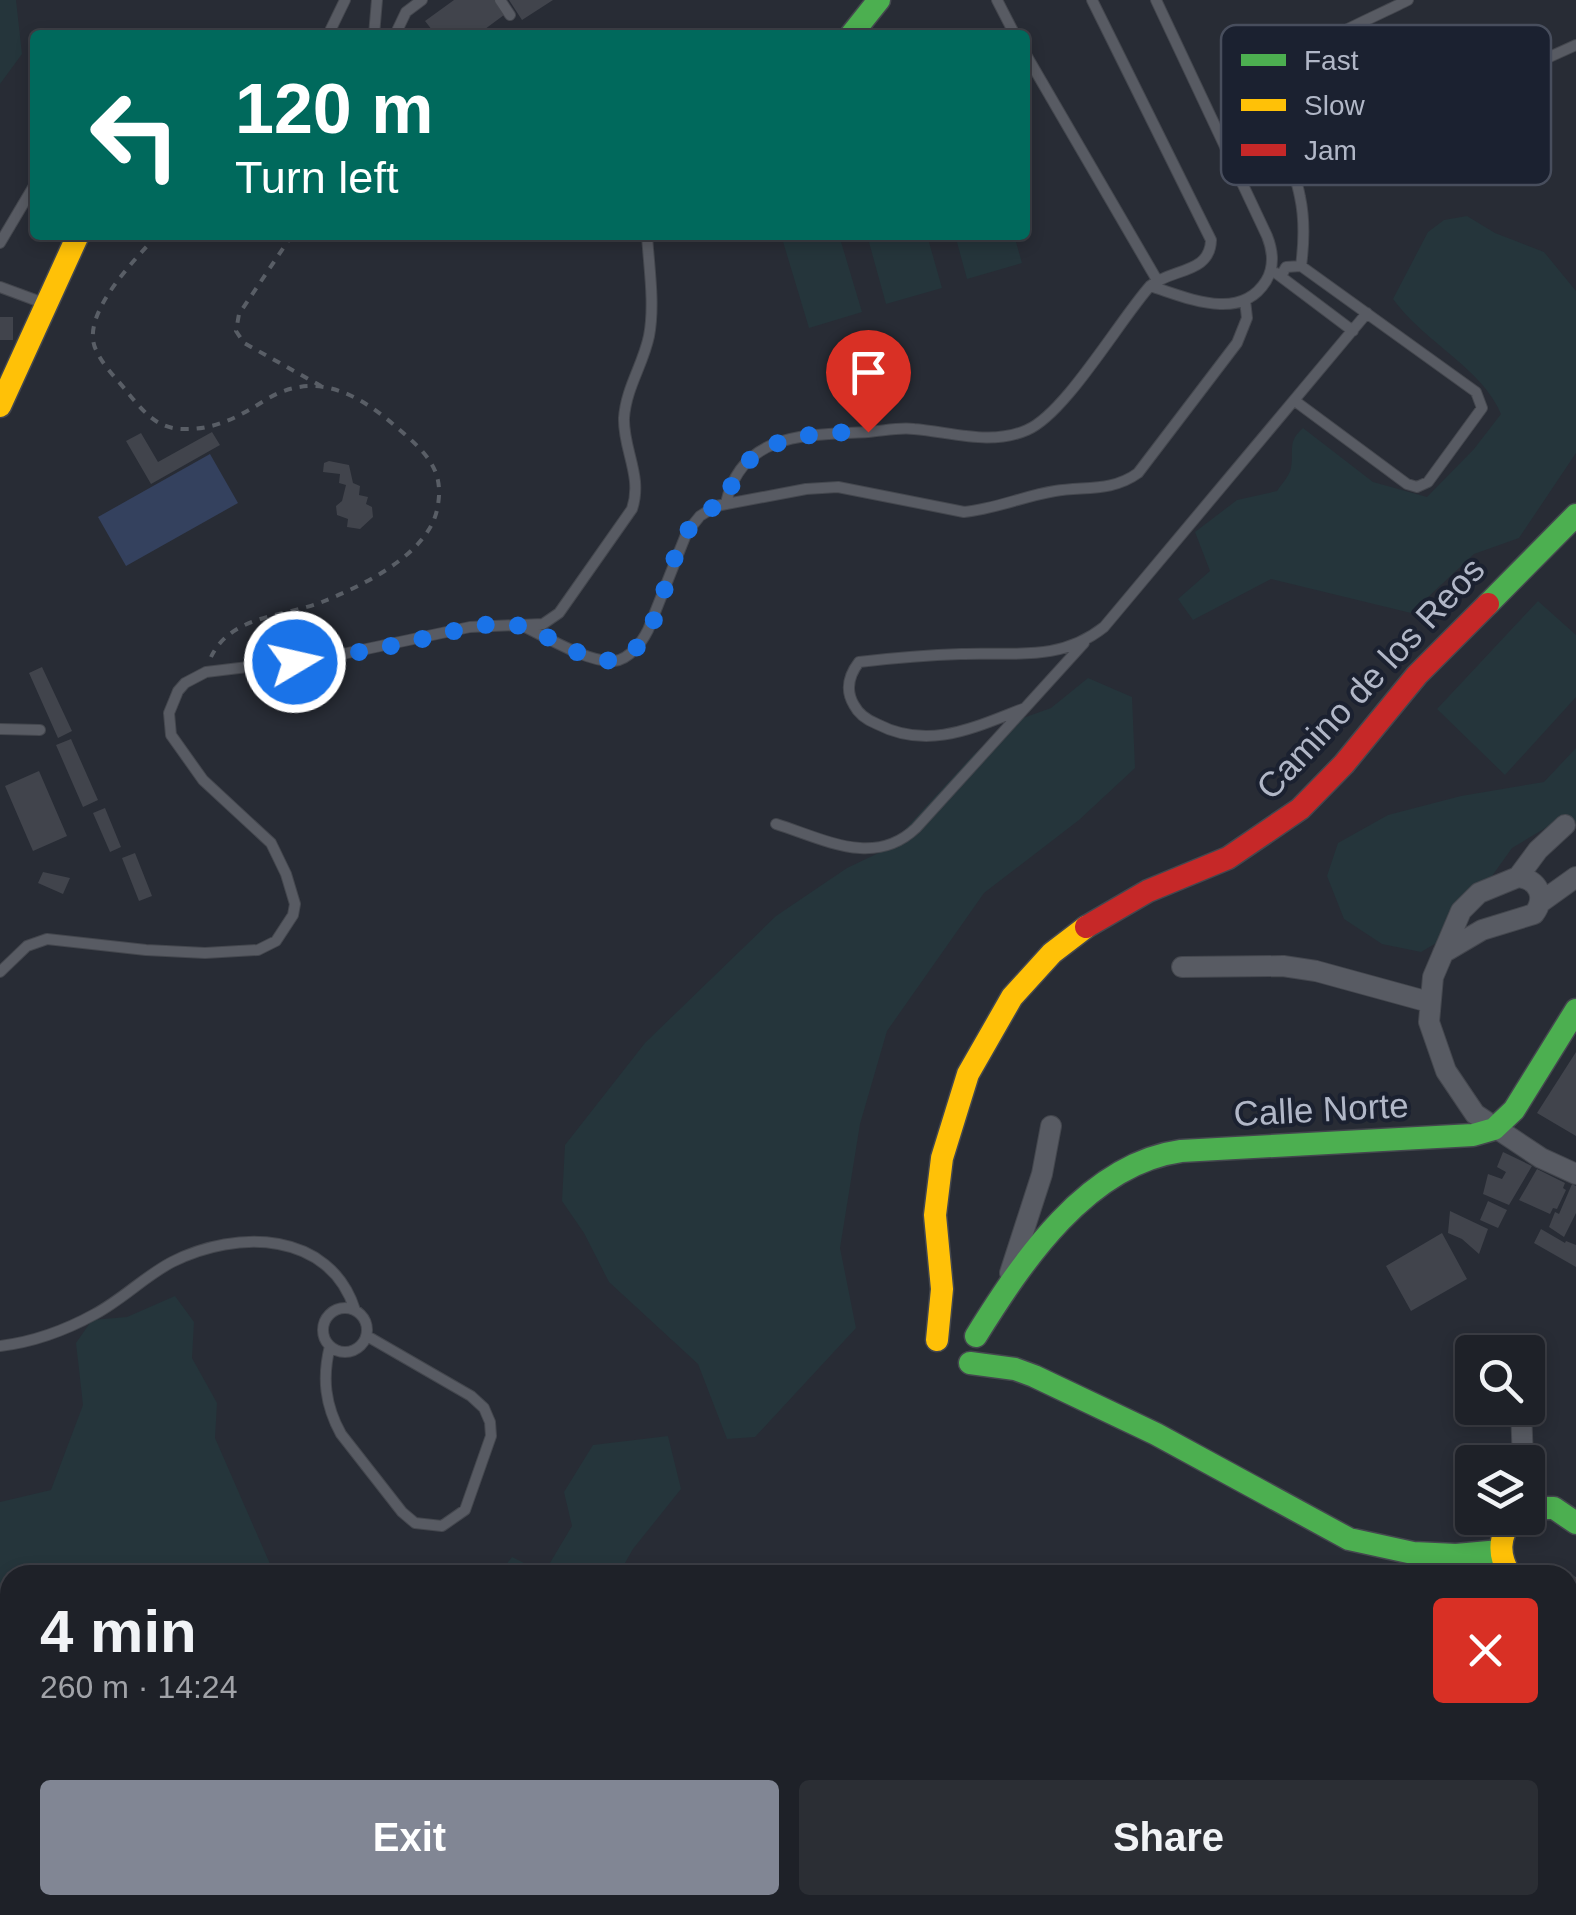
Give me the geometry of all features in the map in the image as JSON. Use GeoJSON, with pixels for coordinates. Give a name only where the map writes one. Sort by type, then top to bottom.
{"type":"FeatureCollection","features":[{"type":"Feature","properties":{"kind":"street"},"geometry":{"type":"LineString","coordinates":[[854,30],[879,0]]}},
{"type":"Feature","properties":{"kind":"street"},"geometry":{"type":"LineString","coordinates":[[0,406],[16,356],[76,240]]}},
{"type":"Feature","properties":{"kind":"street","name":"Camino de los Reos"},"geometry":{"type":"LineString","coordinates":[[949,1358],[934,1215],[942,1158],[968,1074],[1012,997],[1052,954],[1099,917],[1148,891],[1228,858],[1300,809],[1344,764],[1417,675],[1576,514]]}},
{"type":"Feature","properties":{"kind":"street"},"geometry":{"type":"LineString","coordinates":[[1514,919],[1503,913],[1498,901],[1538,850],[1570,819]]}},
{"type":"Feature","properties":{"kind":"street"},"geometry":{"type":"LineString","coordinates":[[1443,953],[1482,930],[1528,918],[1540,902],[1576,876]]}},
{"type":"Feature","properties":{"kind":"street"},"geometry":{"type":"LineString","coordinates":[[1540,902],[1539,890],[1518,880],[1489,887],[1469,901],[1454,923],[1433,978],[1429,1022],[1446,1071],[1475,1114],[1541,1158],[1576,1174]]}},
{"type":"Feature","properties":{"kind":"street"},"geometry":{"type":"LineString","coordinates":[[1182,967],[1283,966],[1316,971],[1429,1002]]}},
{"type":"Feature","properties":{"kind":"street"},"geometry":{"type":"LineString","coordinates":[[1494,1129],[1514,1110],[1576,1010]]}},
{"type":"Feature","properties":{"kind":"street"},"geometry":{"type":"LineString","coordinates":[[1005,1287],[1042,1174],[1052,1126]]}},
{"type":"Feature","properties":{"kind":"street","name":"Calle Norte"},"geometry":{"type":"LineString","coordinates":[[949,1358],[978,1349],[973,1334],[1005,1287],[1090,1196],[1153,1157],[1332,1140],[1473,1136],[1494,1129]]}},
{"type":"Feature","properties":{"kind":"street","name":"Camino de los Reos"},"geometry":{"type":"LineString","coordinates":[[942,1289],[973,1334],[994,1357],[1014,1370]]}},
{"type":"Feature","properties":{"kind":"street"},"geometry":{"type":"LineString","coordinates":[[973,1334],[949,1328],[949,1358],[1014,1370],[1156,1434],[1330,1530],[1359,1542],[1394,1551],[1436,1555],[1500,1551]]}},
{"type":"Feature","properties":{"kind":"street"},"geometry":{"type":"LineString","coordinates":[[1545,1505],[1561,1510],[1576,1522]]}},
{"type":"Feature","properties":{"kind":"street"},"geometry":{"type":"LineString","coordinates":[[1502,1535],[1500,1551],[1506,1565]]}},
{"type":"Feature","properties":{"kind":"lane"},"geometry":{"type":"LineString","coordinates":[[330,30],[345,0]]}},
{"type":"Feature","properties":{"kind":"lane"},"geometry":{"type":"LineString","coordinates":[[374,30],[377,0]]}},
{"type":"Feature","properties":{"kind":"lane"},"geometry":{"type":"LineString","coordinates":[[397,30],[406,12],[422,0]]}},
{"type":"Feature","properties":{"kind":"lane"},"geometry":{"type":"LineString","coordinates":[[500,0],[510,15]]}},
{"type":"Feature","properties":{"kind":"lane"},"geometry":{"type":"LineString","coordinates":[[997,0],[1012,30]]}},
{"type":"Feature","properties":{"kind":"lane"},"geometry":{"type":"LineString","coordinates":[[726,503],[733,478],[743,464],[796,437],[908,428],[967,436],[1003,436],[1035,426],[1060,404],[1154,283],[1174,272],[1199,266],[1208,257],[1211,240],[1092,0]]}},
{"type":"Feature","properties":{"kind":"lane"},"geometry":{"type":"LineString","coordinates":[[1156,0],[1221,140]]}},
{"type":"Feature","properties":{"kind":"lane"},"geometry":{"type":"LineString","coordinates":[[1360,25],[1408,0]]}},
{"type":"Feature","properties":{"kind":"lane"},"geometry":{"type":"LineString","coordinates":[[1551,56],[1576,44]]}},
{"type":"Feature","properties":{"kind":"lane"},"geometry":{"type":"LineString","coordinates":[[1030,62],[1154,283],[1222,305],[1245,300],[1286,267],[1301,266],[1476,392],[1482,402],[1480,414],[1428,482],[1417,487],[1407,484],[1295,401]]}},
{"type":"Feature","properties":{"kind":"lane"},"geometry":{"type":"LineString","coordinates":[[1242,185],[1270,245],[1276,273],[1353,331]]}},
{"type":"Feature","properties":{"kind":"lane"},"geometry":{"type":"LineString","coordinates":[[1297,185],[1301,266]]}},
{"type":"Feature","properties":{"kind":"lane"},"geometry":{"type":"LineString","coordinates":[[0,244],[30,193]]}},
{"type":"Feature","properties":{"kind":"lane"},"geometry":{"type":"LineString","coordinates":[[0,972],[27,946],[48,938],[206,953],[258,950],[283,934],[295,904],[286,874],[271,843],[203,780],[171,735],[170,713],[178,691],[206,672],[324,658],[470,627],[543,624],[560,613],[636,498],[636,476],[624,423],[628,394],[650,324],[647,240]]}},
{"type":"Feature","properties":{"kind":"lane"},"geometry":{"type":"LineString","coordinates":[[0,287],[44,304]]}},
{"type":"Feature","properties":{"kind":"lane"},"geometry":{"type":"LineString","coordinates":[[524,627],[582,654],[614,661],[625,656],[643,640],[692,524],[708,510],[726,503],[838,487],[964,512],[1054,491],[1122,483],[1138,473],[1237,343],[1247,318],[1245,300]]}},
{"type":"Feature","properties":{"kind":"lane"},"geometry":{"type":"LineString","coordinates":[[776,824],[857,850],[877,850],[916,828],[1084,643],[1104,627],[1367,313]]}},
{"type":"Feature","properties":{"kind":"lane"},"geometry":{"type":"LineString","coordinates":[[1025,708],[954,735],[907,736],[860,714],[851,700],[850,680],[860,662],[936,655],[1037,654],[1084,643]]}},
{"type":"Feature","properties":{"kind":"lane"},"geometry":{"type":"LineString","coordinates":[[0,729],[40,730]]}},
{"type":"Feature","properties":{"kind":"lane"},"geometry":{"type":"LineString","coordinates":[[0,1346],[74,1325],[190,1254],[233,1243],[277,1243],[308,1252],[336,1273],[355,1310],[366,1321],[363,1343],[351,1352],[330,1346]]}},
{"type":"Feature","properties":{"kind":"lane"},"geometry":{"type":"LineString","coordinates":[[355,1310],[340,1309],[327,1317],[323,1332],[330,1346],[325,1390],[333,1420],[408,1518],[432,1527],[451,1523],[465,1510],[485,1455],[491,1436],[488,1416],[471,1396],[366,1336]]}},
{"type":"Feature","properties":{"kind":"path"},"geometry":{"type":"LineString","coordinates":[[153,240],[100,309],[92,332],[101,358],[145,414],[174,428],[209,427],[242,416],[280,393],[324,388]]}},
{"type":"Feature","properties":{"kind":"path"},"geometry":{"type":"LineString","coordinates":[[206,672],[218,644],[233,630],[323,602],[401,561],[421,543],[434,520],[440,488],[430,457],[365,401],[324,388],[244,343],[236,332],[239,314],[289,240]]}},
{"type":"Feature","properties":{"kind":"shaded area"},"geometry":{"type":"Polygon","coordinates":[[[0,0],[16,0],[22,54],[0,84],[0,0]]]}},
{"type":"Feature","properties":{"kind":"shaded area"},"geometry":{"type":"Polygon","coordinates":[[[1467,216],[1495,233],[1544,252],[1576,291],[1576,453],[1519,538],[1474,554],[1411,613],[1271,579],[1193,620],[1178,599],[1210,571],[1195,532],[1237,500],[1277,491],[1290,471],[1293,442],[1303,428],[1373,482],[1427,497],[1474,449],[1501,414],[1481,383],[1393,299],[1428,232],[1444,220],[1467,216]]]}},
{"type":"Feature","properties":{"kind":"shaded area"},"geometry":{"type":"Polygon","coordinates":[[[783,240],[840,240],[862,312],[809,328],[783,240]]]}},
{"type":"Feature","properties":{"kind":"shaded area"},"geometry":{"type":"Polygon","coordinates":[[[868,240],[928,240],[942,288],[886,304],[868,240]]]}},
{"type":"Feature","properties":{"kind":"shaded area"},"geometry":{"type":"Polygon","coordinates":[[[956,240],[1015,240],[1022,263],[967,279],[956,240]]]}},
{"type":"Feature","properties":{"kind":"shaded area"},"geometry":{"type":"Polygon","coordinates":[[[1538,601],[1576,635],[1576,697],[1505,775],[1437,709],[1538,601]]]}},
{"type":"Feature","properties":{"kind":"shaded area"},"geometry":{"type":"Polygon","coordinates":[[[1088,678],[1132,697],[1135,768],[1079,820],[984,893],[887,1031],[860,1124],[840,1248],[856,1328],[755,1437],[727,1439],[698,1364],[609,1282],[562,1201],[565,1145],[645,1043],[776,916],[847,868],[887,849],[974,754],[1023,718],[1051,708],[1088,678]]]}},
{"type":"Feature","properties":{"kind":"shaded area"},"geometry":{"type":"Polygon","coordinates":[[[1576,748],[1576,822],[1564,817],[1512,848],[1492,876],[1475,889],[1450,935],[1421,952],[1382,944],[1344,919],[1327,876],[1338,843],[1388,815],[1461,796],[1544,782],[1576,748]]]}},
{"type":"Feature","properties":{"kind":"shaded area"},"geometry":{"type":"Polygon","coordinates":[[[175,1296],[194,1322],[192,1358],[217,1403],[215,1438],[270,1565],[0,1565],[0,1502],[51,1490],[83,1405],[76,1343],[92,1320],[127,1317],[175,1296]]]}},
{"type":"Feature","properties":{"kind":"shaded area"},"geometry":{"type":"Polygon","coordinates":[[[668,1436],[681,1489],[624,1565],[549,1565],[572,1526],[564,1492],[593,1445],[668,1436]]]}},
{"type":"Feature","properties":{"kind":"shaded area"},"geometry":{"type":"Polygon","coordinates":[[[512,1557],[528,1565],[506,1565],[512,1557]]]}},
{"type":"Feature","properties":{"kind":"water"},"geometry":{"type":"Polygon","coordinates":[[[210,454],[238,503],[126,566],[98,517],[210,454]]]}},
{"type":"Feature","properties":{"kind":"building"},"geometry":{"type":"Polygon","coordinates":[[[454,0],[494,0],[504,15],[484,30],[432,30],[425,21],[454,0]]]}},
{"type":"Feature","properties":{"kind":"building"},"geometry":{"type":"Polygon","coordinates":[[[509,0],[553,0],[522,20],[509,0]]]}},
{"type":"Feature","properties":{"kind":"building"},"geometry":{"type":"Polygon","coordinates":[[[0,317],[13,317],[13,340],[0,340],[0,317]]]}},
{"type":"Feature","properties":{"kind":"building"},"geometry":{"type":"Polygon","coordinates":[[[212,432],[220,445],[151,484],[126,441],[141,433],[158,462],[212,432]]]}},
{"type":"Feature","properties":{"kind":"building"},"geometry":{"type":"Polygon","coordinates":[[[324,463],[349,465],[353,483],[360,486],[359,495],[368,497],[366,504],[372,507],[373,517],[360,529],[347,527],[348,519],[337,515],[336,506],[342,501],[346,485],[339,483],[340,474],[323,472],[324,463]]]}},
{"type":"Feature","properties":{"kind":"building"},"geometry":{"type":"Polygon","coordinates":[[[42,667],[72,731],[58,738],[29,673],[42,667]]]}},
{"type":"Feature","properties":{"kind":"building"},"geometry":{"type":"Polygon","coordinates":[[[71,739],[98,800],[83,807],[56,745],[71,739]]]}},
{"type":"Feature","properties":{"kind":"building"},"geometry":{"type":"Polygon","coordinates":[[[39,771],[67,836],[33,851],[5,786],[39,771]]]}},
{"type":"Feature","properties":{"kind":"building"},"geometry":{"type":"Polygon","coordinates":[[[105,808],[121,847],[110,852],[93,813],[105,808]]]}},
{"type":"Feature","properties":{"kind":"building"},"geometry":{"type":"Polygon","coordinates":[[[135,853],[152,896],[139,901],[122,858],[135,853]]]}},
{"type":"Feature","properties":{"kind":"building"},"geometry":{"type":"Polygon","coordinates":[[[43,872],[70,878],[63,894],[38,883],[43,872]]]}},
{"type":"Feature","properties":{"kind":"building"},"geometry":{"type":"Polygon","coordinates":[[[1576,1052],[1576,1136],[1537,1113],[1576,1052]]]}},
{"type":"Feature","properties":{"kind":"building"},"geometry":{"type":"Polygon","coordinates":[[[1503,1152],[1532,1166],[1509,1205],[1483,1194],[1488,1174],[1502,1179],[1506,1172],[1497,1167],[1503,1152]]]}},
{"type":"Feature","properties":{"kind":"building"},"geometry":{"type":"Polygon","coordinates":[[[1537,1169],[1565,1183],[1566,1190],[1557,1209],[1553,1208],[1550,1214],[1519,1200],[1537,1169]]]}},
{"type":"Feature","properties":{"kind":"building"},"geometry":{"type":"Polygon","coordinates":[[[1572,1184],[1576,1186],[1576,1213],[1564,1237],[1549,1227],[1572,1184]]]}},
{"type":"Feature","properties":{"kind":"building"},"geometry":{"type":"Polygon","coordinates":[[[1488,1201],[1507,1210],[1498,1228],[1480,1220],[1488,1201]]]}},
{"type":"Feature","properties":{"kind":"building"},"geometry":{"type":"Polygon","coordinates":[[[1450,1211],[1488,1229],[1479,1254],[1448,1233],[1450,1211]]]}},
{"type":"Feature","properties":{"kind":"building"},"geometry":{"type":"Polygon","coordinates":[[[1541,1229],[1576,1245],[1576,1267],[1534,1243],[1541,1229]]]}},
{"type":"Feature","properties":{"kind":"building"},"geometry":{"type":"Polygon","coordinates":[[[1442,1233],[1467,1279],[1411,1311],[1386,1266],[1442,1233]]]}},
{"type":"Feature","properties":{"kind":"traffic: fast"},"geometry":{"type":"LineString","coordinates":[[855,30],[879,0]]}},
{"type":"Feature","properties":{"kind":"traffic: fast"},"geometry":{"type":"LineString","coordinates":[[1488,604],[1576,515]]}},
{"type":"Feature","properties":{"kind":"traffic: fast"},"geometry":{"type":"LineString","coordinates":[[976,1336],[1036,1248],[1087,1196],[1116,1175],[1147,1160],[1181,1151],[1473,1135],[1494,1129],[1514,1110],[1576,1010]]}},
{"type":"Feature","properties":{"kind":"traffic: fast"},"geometry":{"type":"LineString","coordinates":[[970,1363],[1015,1369],[1034,1376],[1156,1434],[1349,1539],[1413,1553],[1500,1551]]}},
{"type":"Feature","properties":{"kind":"traffic: fast"},"geometry":{"type":"LineString","coordinates":[[1545,1508],[1554,1508],[1576,1523]]}},
{"type":"Feature","properties":{"kind":"traffic: slow"},"geometry":{"type":"LineString","coordinates":[[0,406],[76,240]]}},
{"type":"Feature","properties":{"kind":"traffic: slow"},"geometry":{"type":"LineString","coordinates":[[937,1340],[942,1289],[935,1215],[942,1158],[968,1074],[1012,997],[1052,953],[1086,927]]}},
{"type":"Feature","properties":{"kind":"traffic: slow"},"geometry":{"type":"LineString","coordinates":[[1504,1535],[1501,1546],[1505,1565]]}},
{"type":"Feature","properties":{"kind":"traffic: jam"},"geometry":{"type":"LineString","coordinates":[[1086,927],[1148,891],[1228,858],[1300,809],[1344,764],[1417,675],[1488,604]]}},
{"type":"Feature","properties":{"kind":"route"},"geometry":{"type":"LineString","coordinates":[[295,662],[373,650],[470,627],[515,625],[582,654],[614,661],[643,640],[687,532],[708,510],[726,503],[733,478],[743,464],[796,437],[868,432]]}}]}
